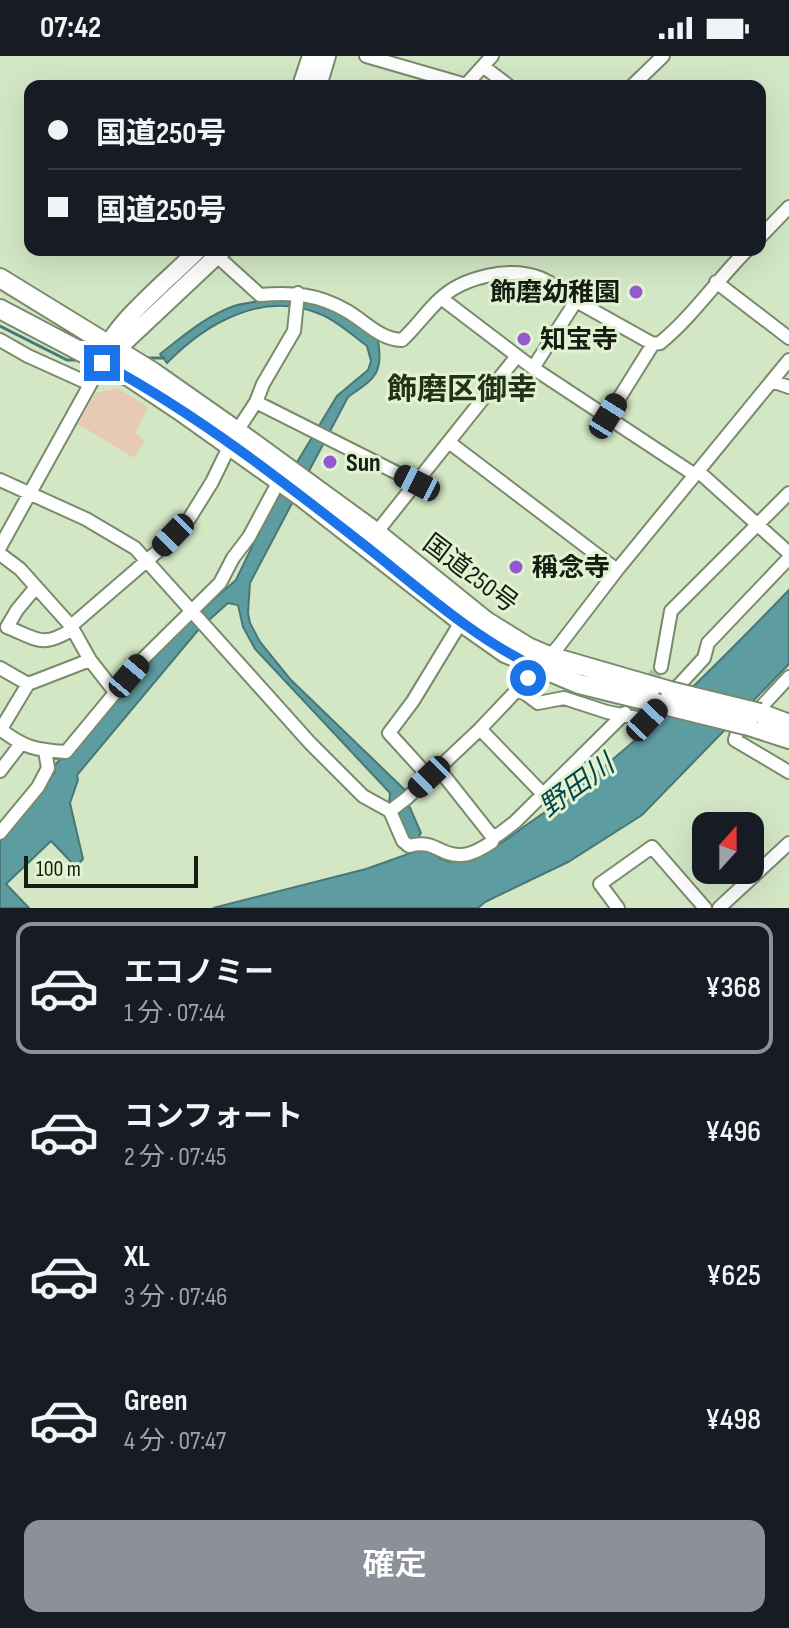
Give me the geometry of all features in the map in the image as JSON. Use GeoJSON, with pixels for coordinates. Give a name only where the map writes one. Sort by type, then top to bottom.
{"type":"FeatureCollection","features":[{"type":"Feature","properties":{"kind":"highway","name":"国道250号"},"geometry":{"type":"LineString","coordinates":[[0,278],[112,347],[371,540],[543,662],[579,684],[663,697],[754,720],[789,724]]}},
{"type":"Feature","properties":{"kind":"highway","name":"国道250号"},"geometry":{"type":"LineString","coordinates":[[0,309],[131,378],[233,438]]}},
{"type":"Feature","properties":{"kind":"highway","name":"国道250号"},"geometry":{"type":"LineString","coordinates":[[371,540],[461,622],[505,653],[543,662]]}},
{"type":"Feature","properties":{"kind":"highway","name":"国道250号"},"geometry":{"type":"LineString","coordinates":[[754,720],[789,739]]}},
{"type":"Feature","properties":{"kind":"main road"},"geometry":{"type":"LineString","coordinates":[[303,80],[311,56]]}},
{"type":"Feature","properties":{"kind":"main road"},"geometry":{"type":"LineString","coordinates":[[320,80],[327,56]]}},
{"type":"Feature","properties":{"kind":"main road"},"geometry":{"type":"LineString","coordinates":[[102,363],[112,347],[119,326],[192,256]]}},
{"type":"Feature","properties":{"kind":"main road"},"geometry":{"type":"LineString","coordinates":[[112,347],[219,256]]}},
{"type":"Feature","properties":{"kind":"street"},"geometry":{"type":"LineString","coordinates":[[366,56],[411,62],[452,80]]}},
{"type":"Feature","properties":{"kind":"street"},"geometry":{"type":"LineString","coordinates":[[638,80],[662,56]]}},
{"type":"Feature","properties":{"kind":"street"},"geometry":{"type":"LineString","coordinates":[[471,80],[488,61],[504,80]]}},
{"type":"Feature","properties":{"kind":"street"},"geometry":{"type":"LineString","coordinates":[[766,231],[789,207]]}},
{"type":"Feature","properties":{"kind":"street"},"geometry":{"type":"LineString","coordinates":[[223,256],[260,295],[298,293],[321,298],[348,311],[390,340],[402,340],[441,298],[462,283],[517,273],[539,277],[653,344],[660,343],[673,332],[741,256]]}},
{"type":"Feature","properties":{"kind":"street"},"geometry":{"type":"LineString","coordinates":[[716,282],[789,338]]}},
{"type":"Feature","properties":{"kind":"street"},"geometry":{"type":"LineString","coordinates":[[36,587],[7,627],[40,641],[53,641],[158,551],[189,519],[294,331],[298,293]]}},
{"type":"Feature","properties":{"kind":"street"},"geometry":{"type":"LineString","coordinates":[[441,298],[533,368],[697,474],[757,524],[789,556],[708,643],[704,658],[647,720],[564,698],[538,703],[518,688]]}},
{"type":"Feature","properties":{"kind":"street"},"geometry":{"type":"LineString","coordinates":[[533,368],[576,301]]}},
{"type":"Feature","properties":{"kind":"street"},"geometry":{"type":"LineString","coordinates":[[0,340],[90,384]]}},
{"type":"Feature","properties":{"kind":"street"},"geometry":{"type":"LineString","coordinates":[[608,416],[653,344]]}},
{"type":"Feature","properties":{"kind":"street"},"geometry":{"type":"LineString","coordinates":[[371,540],[517,356]]}},
{"type":"Feature","properties":{"kind":"street"},"geometry":{"type":"LineString","coordinates":[[390,811],[480,729],[543,662],[789,360]]}},
{"type":"Feature","properties":{"kind":"street"},"geometry":{"type":"LineString","coordinates":[[0,547],[102,363]]}},
{"type":"Feature","properties":{"kind":"street"},"geometry":{"type":"LineString","coordinates":[[772,381],[789,387]]}},
{"type":"Feature","properties":{"kind":"street"},"geometry":{"type":"LineString","coordinates":[[256,402],[417,483]]}},
{"type":"Feature","properties":{"kind":"street"},"geometry":{"type":"LineString","coordinates":[[450,443],[617,570]]}},
{"type":"Feature","properties":{"kind":"street"},"geometry":{"type":"LineString","coordinates":[[90,660],[28,684],[0,729],[20,745],[66,752],[165,635],[193,612],[220,583],[249,537],[282,473]]}},
{"type":"Feature","properties":{"kind":"street"},"geometry":{"type":"LineString","coordinates":[[0,480],[119,538],[146,559],[310,743],[363,796],[390,811],[403,841],[409,846],[425,842],[460,855],[479,850],[492,842],[495,835],[515,822],[625,712]]}},
{"type":"Feature","properties":{"kind":"street"},"geometry":{"type":"LineString","coordinates":[[661,667],[671,611],[789,493]]}},
{"type":"Feature","properties":{"kind":"street"},"geometry":{"type":"LineString","coordinates":[[0,554],[20,569],[72,627],[90,660],[115,692]]}},
{"type":"Feature","properties":{"kind":"street"},"geometry":{"type":"LineString","coordinates":[[461,622],[413,701],[389,733],[433,773],[491,835],[495,835]]}},
{"type":"Feature","properties":{"kind":"street"},"geometry":{"type":"LineString","coordinates":[[0,668],[28,684]]}},
{"type":"Feature","properties":{"kind":"street"},"geometry":{"type":"LineString","coordinates":[[789,677],[737,733],[735,740],[789,772]]}},
{"type":"Feature","properties":{"kind":"street"},"geometry":{"type":"LineString","coordinates":[[774,692],[789,697]]}},
{"type":"Feature","properties":{"kind":"street"},"geometry":{"type":"LineString","coordinates":[[480,729],[543,794]]}},
{"type":"Feature","properties":{"kind":"street"},"geometry":{"type":"LineString","coordinates":[[0,771],[20,745]]}},
{"type":"Feature","properties":{"kind":"street"},"geometry":{"type":"LineString","coordinates":[[0,833],[38,787],[48,768],[45,751]]}},
{"type":"Feature","properties":{"kind":"street"},"geometry":{"type":"LineString","coordinates":[[719,908],[789,843]]}},
{"type":"Feature","properties":{"kind":"street"},"geometry":{"type":"LineString","coordinates":[[618,908],[600,884],[652,847],[704,908]]}},
{"type":"Feature","properties":{"kind":"shaded area"},"geometry":{"type":"Polygon","coordinates":[[[118,388],[148,407],[135,433],[145,441],[134,458],[78,424],[96,393],[118,388]]]}},
{"type":"Feature","properties":{"kind":"water"},"geometry":{"type":"Polygon","coordinates":[[[278,298],[320,302],[349,319],[378,341],[379,362],[375,375],[348,397],[250,583],[250,623],[260,642],[290,679],[407,792],[407,801],[421,833],[418,838],[433,853],[452,862],[480,856],[559,802],[662,716],[789,590],[789,664],[642,815],[568,862],[478,908],[213,908],[366,869],[414,852],[410,839],[389,805],[390,793],[255,649],[243,627],[238,605],[228,603],[199,629],[77,775],[70,803],[83,859],[76,867],[51,841],[6,884],[29,908],[0,908],[0,842],[55,772],[53,767],[186,624],[236,580],[276,497],[337,396],[368,370],[371,361],[367,346],[338,324],[320,314],[278,306],[237,314],[199,335],[167,363],[160,354],[195,327],[224,310],[278,298]]]}},
{"type":"Feature","properties":{"kind":"waterway"},"geometry":{"type":"LineString","coordinates":[[0,326],[67,360],[80,360]]}},
{"type":"Feature","properties":{"kind":"waterway"},"geometry":{"type":"LineString","coordinates":[[144,358],[164,358]]}},
{"type":"Feature","properties":{"kind":"tunnel"},"geometry":{"type":"LineString","coordinates":[[626,710],[661,667]]}},
{"type":"Feature","properties":{"kind":"place","name":"飾磨幼稚園"},"geometry":{"type":"Point","coordinates":[636,292]}},
{"type":"Feature","properties":{"kind":"place","name":"知宝寺"},"geometry":{"type":"Point","coordinates":[524,339]}},
{"type":"Feature","properties":{"kind":"place","name":"Sun"},"geometry":{"type":"Point","coordinates":[330,462]}},
{"type":"Feature","properties":{"kind":"place","name":"稱念寺"},"geometry":{"type":"Point","coordinates":[516,567]}},
{"type":"Feature","properties":{"kind":"district","name":"飾磨区御幸"},"geometry":{"type":"Point","coordinates":[462,389]}},
{"type":"Feature","properties":{"kind":"route"},"geometry":{"type":"LineString","coordinates":[[102,363],[131,378],[230,445],[468,627],[505,653],[537,668],[528,678]]}},
{"type":"Feature","properties":{"kind":"water label","name":"野田川"},"geometry":{"type":"Point","coordinates":[576,785]}}]}
